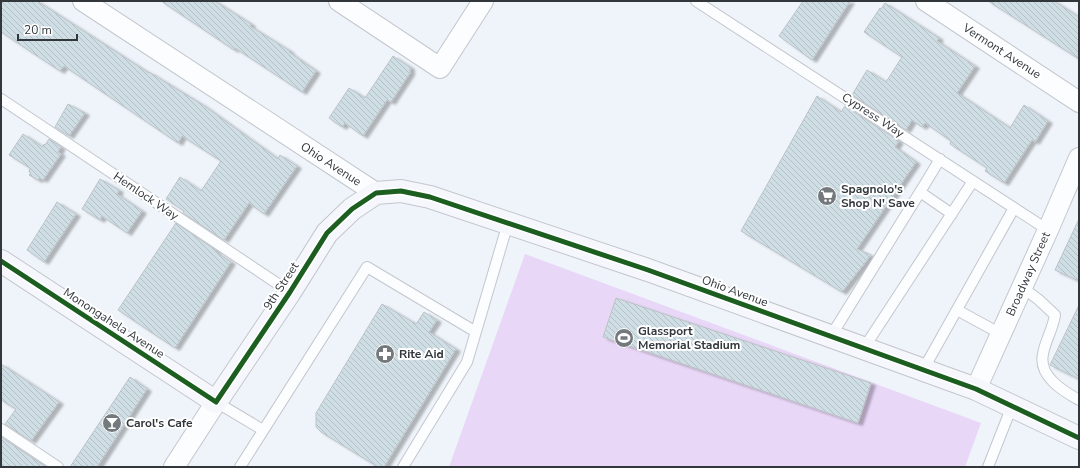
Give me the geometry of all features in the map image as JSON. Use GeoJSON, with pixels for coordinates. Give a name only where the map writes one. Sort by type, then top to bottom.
{"type":"FeatureCollection","features":[{"type":"Feature","properties":{"kind":"main road","name":"Ohio Avenue"},"geometry":{"type":"LineString","coordinates":[[376,193],[401,191],[430,197],[648,270],[976,389],[1079,438]]}},
{"type":"Feature","properties":{"kind":"main road","name":"9th Street"},"geometry":{"type":"LineString","coordinates":[[216,402],[290,292],[327,233],[352,209],[376,193]]}},
{"type":"Feature","properties":{"kind":"main road","name":"Monongahela Avenue"},"geometry":{"type":"LineString","coordinates":[[1,261],[216,402]]}},
{"type":"Feature","properties":{"kind":"street","name":"Ohio Avenue"},"geometry":{"type":"LineString","coordinates":[[83,1],[376,193]]}},
{"type":"Feature","properties":{"kind":"street"},"geometry":{"type":"LineString","coordinates":[[339,1],[440,68],[483,1]]}},
{"type":"Feature","properties":{"kind":"street","name":"Vermont Avenue"},"geometry":{"type":"LineString","coordinates":[[926,1],[1079,102]]}},
{"type":"Feature","properties":{"kind":"street","name":"Broadway Street"},"geometry":{"type":"LineString","coordinates":[[976,389],[1079,158]]}},
{"type":"Feature","properties":{"kind":"street","name":"9th Street"},"geometry":{"type":"LineString","coordinates":[[174,467],[216,402]]}},
{"type":"Feature","properties":{"kind":"lane","name":"Cypress Way"},"geometry":{"type":"LineString","coordinates":[[696,1],[1048,230]]}},
{"type":"Feature","properties":{"kind":"lane","name":"Hemlock Way"},"geometry":{"type":"LineString","coordinates":[[1,100],[290,292]]}},
{"type":"Feature","properties":{"kind":"lane"},"geometry":{"type":"LineString","coordinates":[[831,336],[940,159]]}},
{"type":"Feature","properties":{"kind":"lane"},"geometry":{"type":"LineString","coordinates":[[864,348],[973,181]]}},
{"type":"Feature","properties":{"kind":"lane"},"geometry":{"type":"LineString","coordinates":[[920,192],[952,214]]}},
{"type":"Feature","properties":{"kind":"lane"},"geometry":{"type":"LineString","coordinates":[[923,370],[1014,208]]}},
{"type":"Feature","properties":{"kind":"lane"},"geometry":{"type":"LineString","coordinates":[[403,467],[467,362],[508,223]]}},
{"type":"Feature","properties":{"kind":"lane"},"geometry":{"type":"LineString","coordinates":[[240,467],[367,267],[476,332]]}},
{"type":"Feature","properties":{"kind":"lane"},"geometry":{"type":"LineString","coordinates":[[1022,287],[1055,315],[1053,326],[1042,354],[1042,364],[1047,374],[1056,385],[1066,393],[1079,400]]}},
{"type":"Feature","properties":{"kind":"lane"},"geometry":{"type":"LineString","coordinates":[[957,310],[1001,334]]}},
{"type":"Feature","properties":{"kind":"lane"},"geometry":{"type":"LineString","coordinates":[[216,402],[263,430]]}},
{"type":"Feature","properties":{"kind":"lane"},"geometry":{"type":"LineString","coordinates":[[988,467],[1012,406]]}},
{"type":"Feature","properties":{"kind":"lane"},"geometry":{"type":"LineString","coordinates":[[1,429],[58,467]]}},
{"type":"Feature","properties":{"kind":"shaded area","name":"Glassport Memorial Stadium"},"geometry":{"type":"Polygon","coordinates":[[[525,254],[981,423],[965,467],[449,467],[525,254]]]}},
{"type":"Feature","properties":{"kind":"building"},"geometry":{"type":"Polygon","coordinates":[[[1,1],[37,1],[149,73],[203,105],[278,159],[280,155],[297,166],[264,214],[249,203],[224,240],[183,213],[184,211],[166,199],[180,177],[201,191],[221,161],[182,136],[178,143],[64,66],[60,71],[1,32],[1,1]]]}},
{"type":"Feature","properties":{"kind":"building"},"geometry":{"type":"Polygon","coordinates":[[[161,1],[215,1],[251,24],[250,26],[290,51],[289,52],[316,71],[302,92],[235,48],[234,50],[161,1]]]}},
{"type":"Feature","properties":{"kind":"building"},"geometry":{"type":"Polygon","coordinates":[[[803,1],[850,1],[812,60],[779,36],[803,1]]]}},
{"type":"Feature","properties":{"kind":"building"},"geometry":{"type":"Polygon","coordinates":[[[988,1],[1054,1],[1079,17],[1079,59],[988,1]]]}},
{"type":"Feature","properties":{"kind":"building"},"geometry":{"type":"Polygon","coordinates":[[[885,3],[939,38],[937,41],[975,66],[957,93],[1010,128],[1024,105],[1048,121],[1035,142],[1032,140],[1004,183],[985,171],[987,168],[950,144],[951,141],[925,123],[922,127],[912,120],[906,130],[852,95],[867,70],[886,82],[902,57],[864,32],[885,3]]]}},
{"type":"Feature","properties":{"kind":"building"},"geometry":{"type":"Polygon","coordinates":[[[393,56],[410,67],[410,73],[391,102],[387,100],[363,136],[345,123],[342,127],[329,118],[349,88],[365,98],[393,56]]]}},
{"type":"Feature","properties":{"kind":"building","name":"Spagnolo's Shop N' Save"},"geometry":{"type":"Polygon","coordinates":[[[817,96],[841,112],[845,106],[899,141],[895,147],[916,162],[857,249],[871,255],[842,292],[741,231],[817,96]]]}},
{"type":"Feature","properties":{"kind":"building"},"geometry":{"type":"Polygon","coordinates":[[[68,104],[85,113],[69,136],[55,127],[68,104]]]}},
{"type":"Feature","properties":{"kind":"building"},"geometry":{"type":"Polygon","coordinates":[[[23,134],[43,147],[49,139],[61,147],[58,152],[61,154],[43,180],[40,178],[38,180],[29,175],[31,173],[29,172],[30,168],[9,155],[23,134]]]}},
{"type":"Feature","properties":{"kind":"building"},"geometry":{"type":"Polygon","coordinates":[[[100,179],[119,190],[117,194],[142,211],[127,233],[102,216],[100,220],[82,209],[100,179]]]}},
{"type":"Feature","properties":{"kind":"building"},"geometry":{"type":"Polygon","coordinates":[[[57,202],[76,214],[44,262],[27,250],[57,202]]]}},
{"type":"Feature","properties":{"kind":"building"},"geometry":{"type":"Polygon","coordinates":[[[1079,219],[1079,281],[1055,270],[1079,219]]]}},
{"type":"Feature","properties":{"kind":"building"},"geometry":{"type":"Polygon","coordinates":[[[176,223],[231,262],[175,348],[118,310],[176,223]]]}},
{"type":"Feature","properties":{"kind":"building"},"geometry":{"type":"Polygon","coordinates":[[[616,298],[871,383],[858,423],[603,337],[616,298]]]}},
{"type":"Feature","properties":{"kind":"building"},"geometry":{"type":"Polygon","coordinates":[[[382,304],[416,324],[424,312],[437,320],[429,332],[456,349],[384,467],[378,467],[321,432],[316,427],[316,413],[382,304]]]}},
{"type":"Feature","properties":{"kind":"building"},"geometry":{"type":"Polygon","coordinates":[[[1079,305],[1079,379],[1050,365],[1079,305]]]}},
{"type":"Feature","properties":{"kind":"building"},"geometry":{"type":"Polygon","coordinates":[[[1,364],[59,402],[31,441],[5,424],[16,409],[1,400],[1,364]]]}},
{"type":"Feature","properties":{"kind":"building","name":"Carol's Cafe"},"geometry":{"type":"Polygon","coordinates":[[[130,377],[147,389],[97,467],[70,467],[130,377]]]}},
{"type":"Feature","properties":{"kind":"building"},"geometry":{"type":"Polygon","coordinates":[[[1,437],[46,467],[1,467],[1,437]]]}},
{"type":"Feature","properties":{"kind":"cycle path"},"geometry":{"type":"LineString","coordinates":[[1,261],[216,402],[290,292],[327,233],[352,209],[376,193],[401,191],[430,197],[648,270],[976,389],[1079,438]]}},
{"type":"Feature","properties":{"kind":"place","name":"Spagnolo's Shop N' Save"},"geometry":{"type":"Point","coordinates":[827,196]}},
{"type":"Feature","properties":{"kind":"place","name":"Glassport Memorial Stadium"},"geometry":{"type":"Point","coordinates":[624,338]}},
{"type":"Feature","properties":{"kind":"place","name":"Rite Aid"},"geometry":{"type":"Point","coordinates":[385,354]}},
{"type":"Feature","properties":{"kind":"place","name":"Carol's Cafe"},"geometry":{"type":"Point","coordinates":[112,423]}}]}
